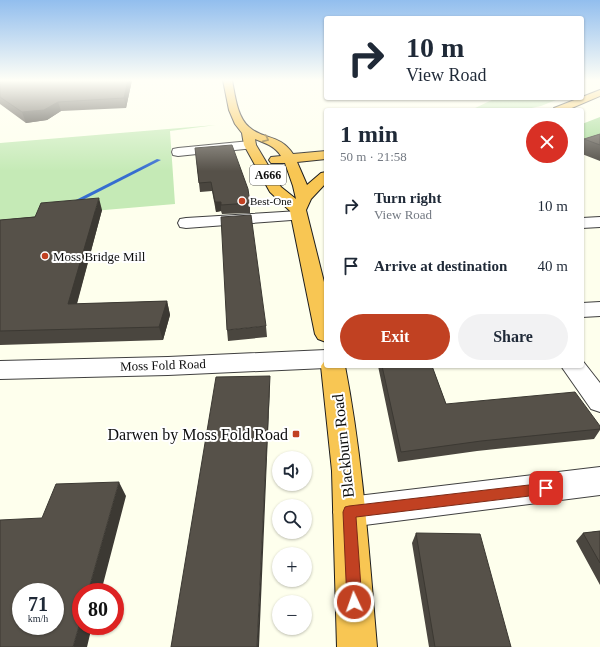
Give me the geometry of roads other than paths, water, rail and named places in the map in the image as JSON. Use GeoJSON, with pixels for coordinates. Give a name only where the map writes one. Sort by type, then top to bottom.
{"type":"FeatureCollection","features":[{"type":"Feature","properties":{"kind":"highway","name":"A666"},"geometry":{"type":"LineString","coordinates":[[235,110],[275,189],[301,208]]}},
{"type":"Feature","properties":{"kind":"highway","name":"A666"},"geometry":{"type":"LineString","coordinates":[[249,139],[266,139],[288,158],[324,166]]}},
{"type":"Feature","properties":{"kind":"highway","name":"A666"},"geometry":{"type":"LineString","coordinates":[[264,167],[288,158],[324,155]]}},
{"type":"Feature","properties":{"kind":"highway","name":"A666"},"geometry":{"type":"LineString","coordinates":[[288,158],[301,208],[324,324]]}},
{"type":"Feature","properties":{"kind":"highway"},"geometry":{"type":"LineString","coordinates":[[301,208],[318,182],[324,178]]}},
{"type":"Feature","properties":{"kind":"highway","name":"Blackburn Road"},"geometry":{"type":"LineString","coordinates":[[333,368],[341,409],[357,647]]}},
{"type":"Feature","properties":{"kind":"street"},"geometry":{"type":"LineString","coordinates":[[178,152],[249,139]]}},
{"type":"Feature","properties":{"kind":"street"},"geometry":{"type":"LineString","coordinates":[[186,223],[301,208]]}},
{"type":"Feature","properties":{"kind":"street"},"geometry":{"type":"LineString","coordinates":[[584,223],[600,222]]}},
{"type":"Feature","properties":{"kind":"street"},"geometry":{"type":"LineString","coordinates":[[584,310],[600,309]]}},
{"type":"Feature","properties":{"kind":"street","name":"Moss Fold Road"},"geometry":{"type":"LineString","coordinates":[[0,370],[168,366],[324,359]]}},
{"type":"Feature","properties":{"kind":"street"},"geometry":{"type":"LineString","coordinates":[[574,368],[600,402]]}},
{"type":"Feature","properties":{"kind":"street"},"geometry":{"type":"LineString","coordinates":[[349,512],[600,481]]}},
{"type":"Feature","properties":{"kind":"waterway"},"geometry":{"type":"LineString","coordinates":[[69,205],[159,160]]}},
{"type":"Feature","properties":{"kind":"place","name":"Best-One"},"geometry":{"type":"Point","coordinates":[242,201]}},
{"type":"Feature","properties":{"kind":"place","name":"Moss Bridge Mill"},"geometry":{"type":"Point","coordinates":[45,256]}},
{"type":"Feature","properties":{"kind":"place","name":"Darwen by Moss Fold Road"},"geometry":{"type":"Point","coordinates":[296,434]}}]}
